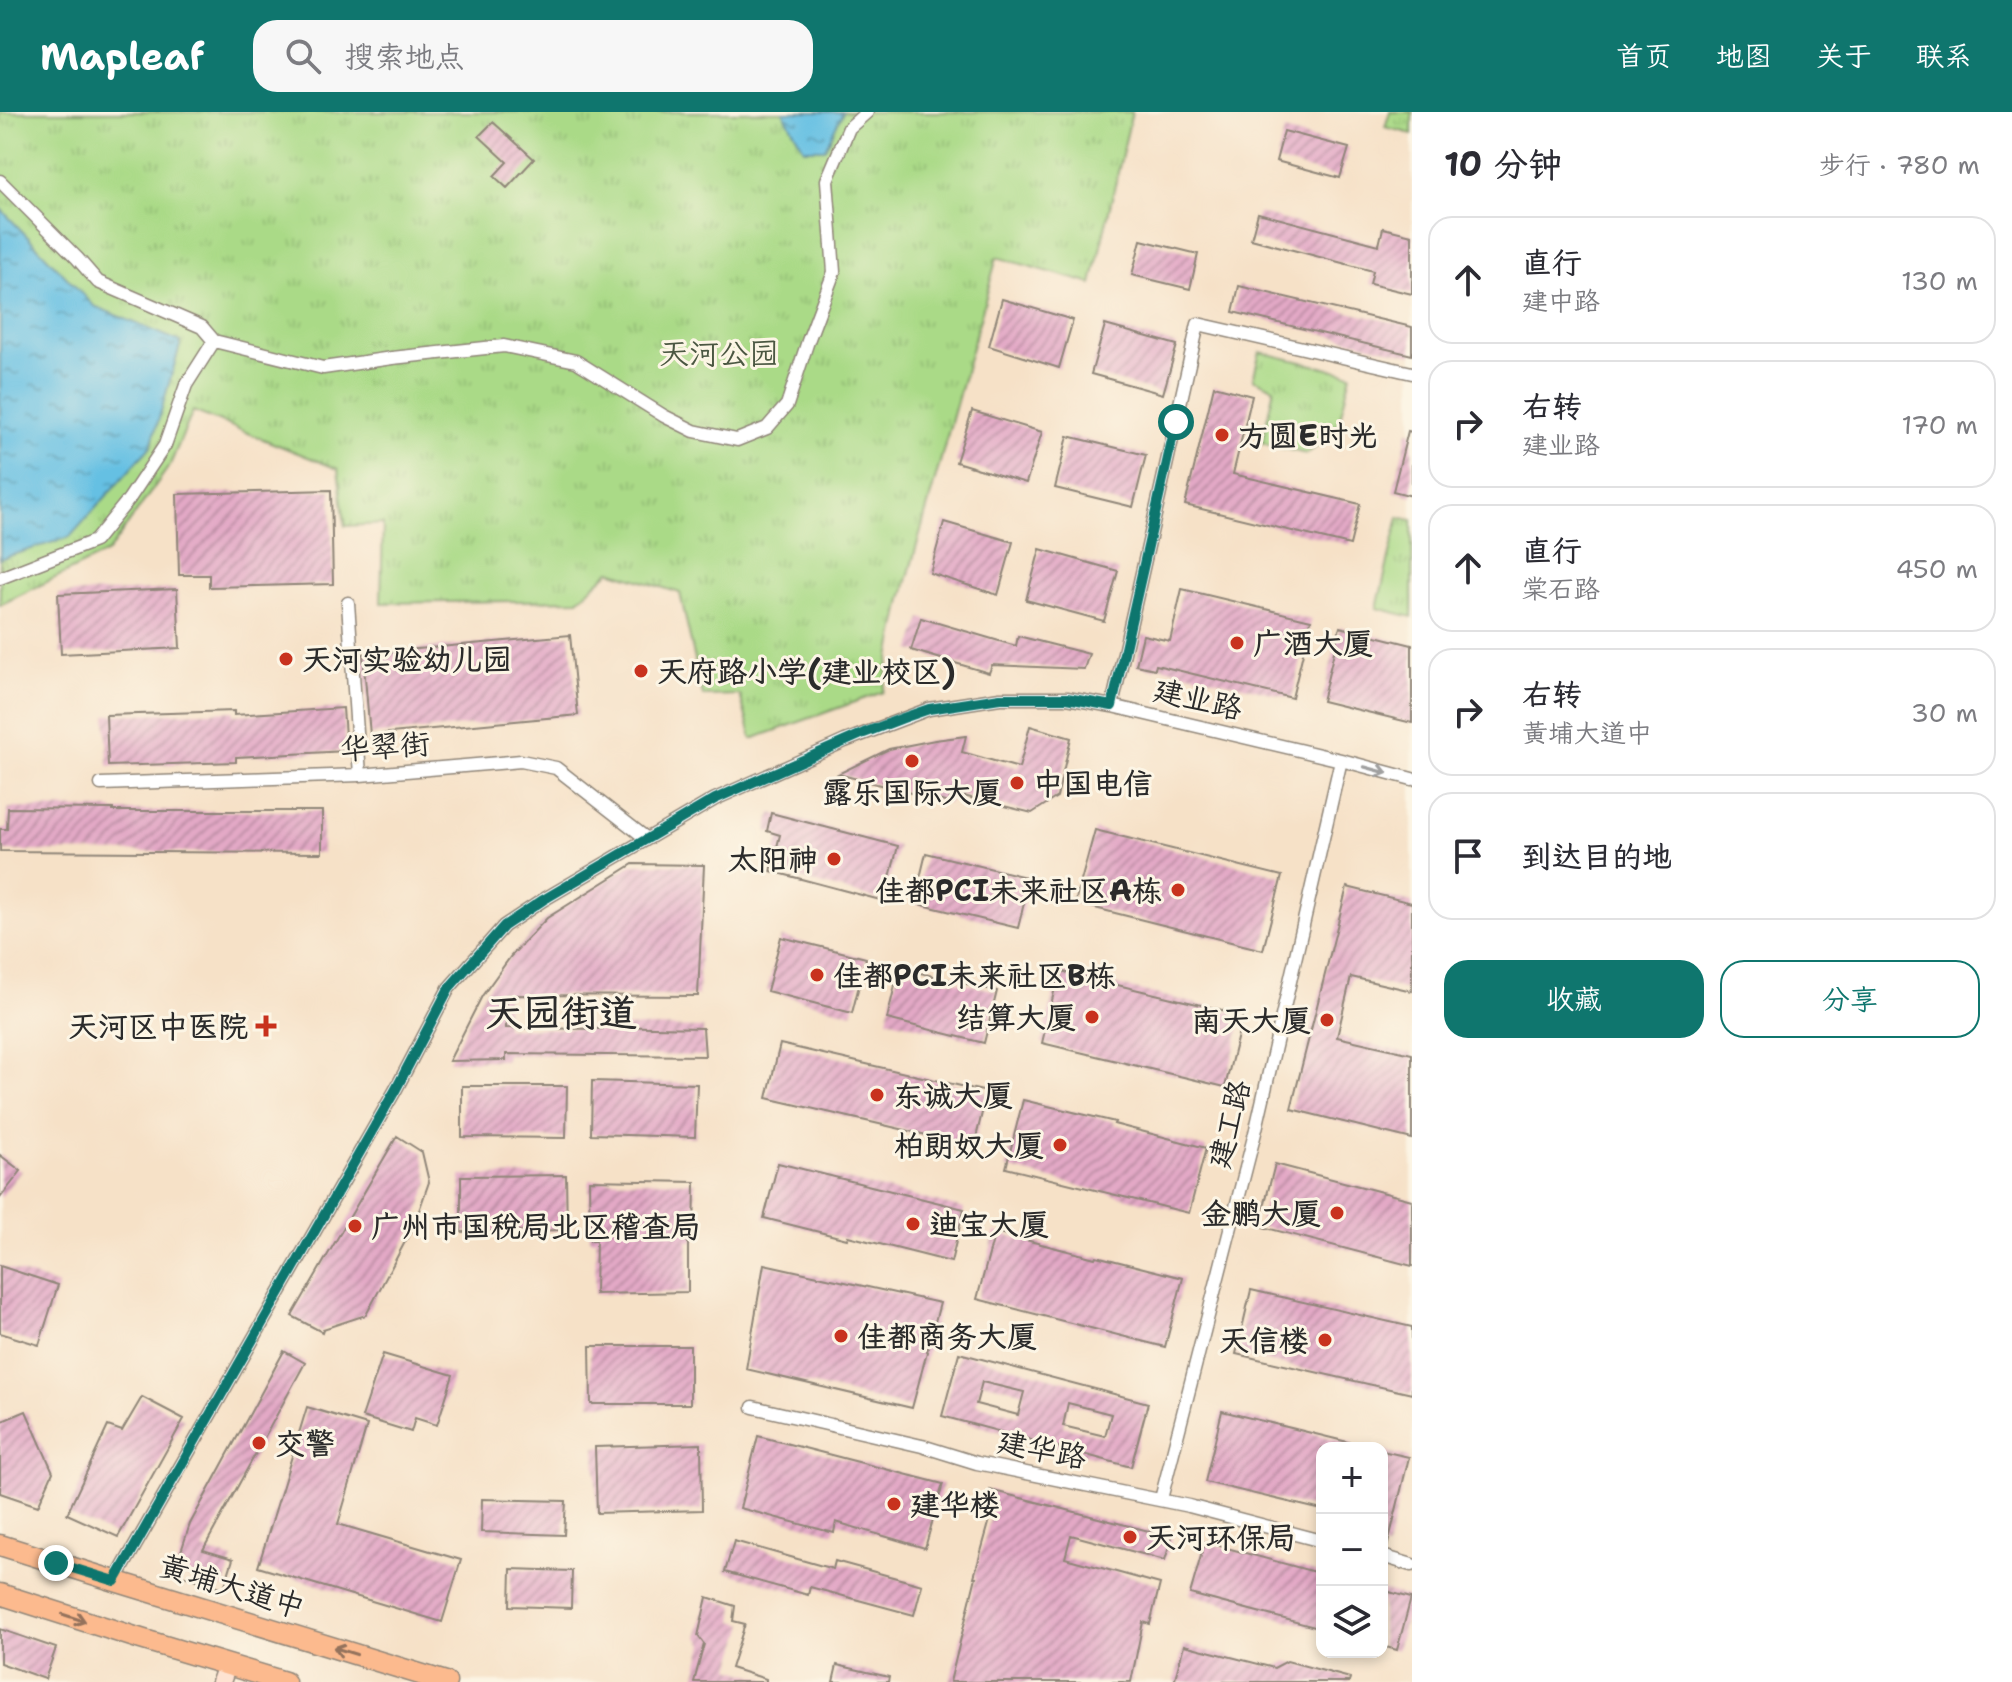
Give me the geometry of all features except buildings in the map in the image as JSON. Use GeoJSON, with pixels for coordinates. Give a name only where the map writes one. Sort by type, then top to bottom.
{"type":"FeatureCollection","features":[{"type":"Feature","properties":{"kind":"main road","name":"黄埔大道中"},"geometry":{"type":"LineString","coordinates":[[0,1545],[446,1682]]}},
{"type":"Feature","properties":{"kind":"main road"},"geometry":{"type":"LineString","coordinates":[[0,1594],[224,1674],[285,1682]]}},
{"type":"Feature","properties":{"kind":"street"},"geometry":{"type":"LineString","coordinates":[[0,181],[98,282],[202,327],[214,341],[323,368],[504,346],[576,361],[664,416],[694,431],[737,440],[767,428],[787,405],[834,272],[827,180],[849,128],[867,112]]}},
{"type":"Feature","properties":{"kind":"street"},"geometry":{"type":"LineString","coordinates":[[1112,706],[1198,324],[1412,373]]}},
{"type":"Feature","properties":{"kind":"street"},"geometry":{"type":"LineString","coordinates":[[0,578],[95,541],[129,499],[165,445],[186,385],[214,341]]}},
{"type":"Feature","properties":{"kind":"street"},"geometry":{"type":"LineString","coordinates":[[348,603],[360,775]]}},
{"type":"Feature","properties":{"kind":"street","name":"建业路"},"geometry":{"type":"LineString","coordinates":[[115,1581],[396,1089],[449,988],[504,926],[543,900],[715,799],[744,786],[864,733],[929,709],[1000,698],[1067,698],[1112,706],[1412,779]]}},
{"type":"Feature","properties":{"kind":"street","name":"建工路"},"geometry":{"type":"LineString","coordinates":[[1161,1499],[1256,1129],[1341,760]]}},
{"type":"Feature","properties":{"kind":"street","name":"华翠街"},"geometry":{"type":"LineString","coordinates":[[101,784],[360,775],[521,761],[556,768],[647,839]]}},
{"type":"Feature","properties":{"kind":"street","name":"建华路"},"geometry":{"type":"LineString","coordinates":[[753,1407],[922,1446],[977,1463],[1161,1499],[1316,1539]]}},
{"type":"Feature","properties":{"kind":"street"},"geometry":{"type":"LineString","coordinates":[[1388,1558],[1412,1565]]}},
{"type":"Feature","properties":{"kind":"green space","name":"天河公园"},"geometry":{"type":"Polygon","coordinates":[[[0,112],[1132,112],[1092,284],[997,257],[902,599],[883,692],[752,739],[740,695],[703,696],[680,593],[610,571],[578,600],[381,603],[383,524],[345,526],[338,469],[193,411],[170,465],[108,552],[0,605],[0,112]]]}},
{"type":"Feature","properties":{"kind":"green space"},"geometry":{"type":"Polygon","coordinates":[[[1390,112],[1412,112],[1412,134],[1385,127],[1390,112]]]}},
{"type":"Feature","properties":{"kind":"green space"},"geometry":{"type":"Polygon","coordinates":[[[1260,352],[1351,374],[1336,434],[1306,454],[1262,443],[1274,388],[1253,379],[1260,352]]]}},
{"type":"Feature","properties":{"kind":"green space"},"geometry":{"type":"Polygon","coordinates":[[[1399,517],[1412,520],[1412,617],[1377,608],[1399,517]]]}},
{"type":"Feature","properties":{"kind":"water"},"geometry":{"type":"Polygon","coordinates":[[[783,112],[843,112],[825,149],[804,149],[783,112]]]}},
{"type":"Feature","properties":{"kind":"water"},"geometry":{"type":"Polygon","coordinates":[[[0,208],[94,306],[181,342],[151,446],[70,537],[0,559],[0,208]]]}},
{"type":"Feature","properties":{"kind":"place","name":"方圆E时光"},"geometry":{"type":"Point","coordinates":[1222,435]}},
{"type":"Feature","properties":{"kind":"place","name":"广酒大厦"},"geometry":{"type":"Point","coordinates":[1237,643]}},
{"type":"Feature","properties":{"kind":"place","name":"天河实验幼儿园"},"geometry":{"type":"Point","coordinates":[286,659]}},
{"type":"Feature","properties":{"kind":"place","name":"天府路小学(建业校区)"},"geometry":{"type":"Point","coordinates":[641,671]}},
{"type":"Feature","properties":{"kind":"place","name":"露乐国际大厦"},"geometry":{"type":"Point","coordinates":[912,761]}},
{"type":"Feature","properties":{"kind":"place","name":"中国电信"},"geometry":{"type":"Point","coordinates":[1017,783]}},
{"type":"Feature","properties":{"kind":"place","name":"太阳神"},"geometry":{"type":"Point","coordinates":[834,859]}},
{"type":"Feature","properties":{"kind":"place","name":"佳都PCI未来社区A栋"},"geometry":{"type":"Point","coordinates":[1178,890]}},
{"type":"Feature","properties":{"kind":"place","name":"佳都PCI未来社区B栋"},"geometry":{"type":"Point","coordinates":[817,975]}},
{"type":"Feature","properties":{"kind":"place","name":"结算大厦"},"geometry":{"type":"Point","coordinates":[1092,1017]}},
{"type":"Feature","properties":{"kind":"place","name":"南天大厦"},"geometry":{"type":"Point","coordinates":[1327,1020]}},
{"type":"Feature","properties":{"kind":"place","name":"天河区中医院"},"geometry":{"type":"Point","coordinates":[266,1026]}},
{"type":"Feature","properties":{"kind":"place","name":"东诚大厦"},"geometry":{"type":"Point","coordinates":[877,1095]}},
{"type":"Feature","properties":{"kind":"place","name":"柏朗奴大厦"},"geometry":{"type":"Point","coordinates":[1060,1145]}},
{"type":"Feature","properties":{"kind":"place","name":"金鹏大厦"},"geometry":{"type":"Point","coordinates":[1337,1213]}},
{"type":"Feature","properties":{"kind":"place","name":"迪宝大厦"},"geometry":{"type":"Point","coordinates":[913,1224]}},
{"type":"Feature","properties":{"kind":"place","name":"广州市国税局北区稽查局"},"geometry":{"type":"Point","coordinates":[355,1226]}},
{"type":"Feature","properties":{"kind":"place","name":"佳都商务大厦"},"geometry":{"type":"Point","coordinates":[841,1336]}},
{"type":"Feature","properties":{"kind":"place","name":"天信楼"},"geometry":{"type":"Point","coordinates":[1325,1340]}},
{"type":"Feature","properties":{"kind":"place","name":"交警"},"geometry":{"type":"Point","coordinates":[259,1443]}},
{"type":"Feature","properties":{"kind":"place","name":"建华楼"},"geometry":{"type":"Point","coordinates":[894,1504]}},
{"type":"Feature","properties":{"kind":"place","name":"天河环保局"},"geometry":{"type":"Point","coordinates":[1130,1537]}},
{"type":"Feature","properties":{"kind":"district","name":"天园街道"},"geometry":{"type":"Point","coordinates":[561,1012]}},
{"type":"Feature","properties":{"kind":"route"},"geometry":{"type":"LineString","coordinates":[[56,1563],[115,1581],[396,1089],[449,988],[504,926],[715,799],[903,718],[929,709],[1000,698],[1067,698],[1112,706],[1176,422]]}}]}
